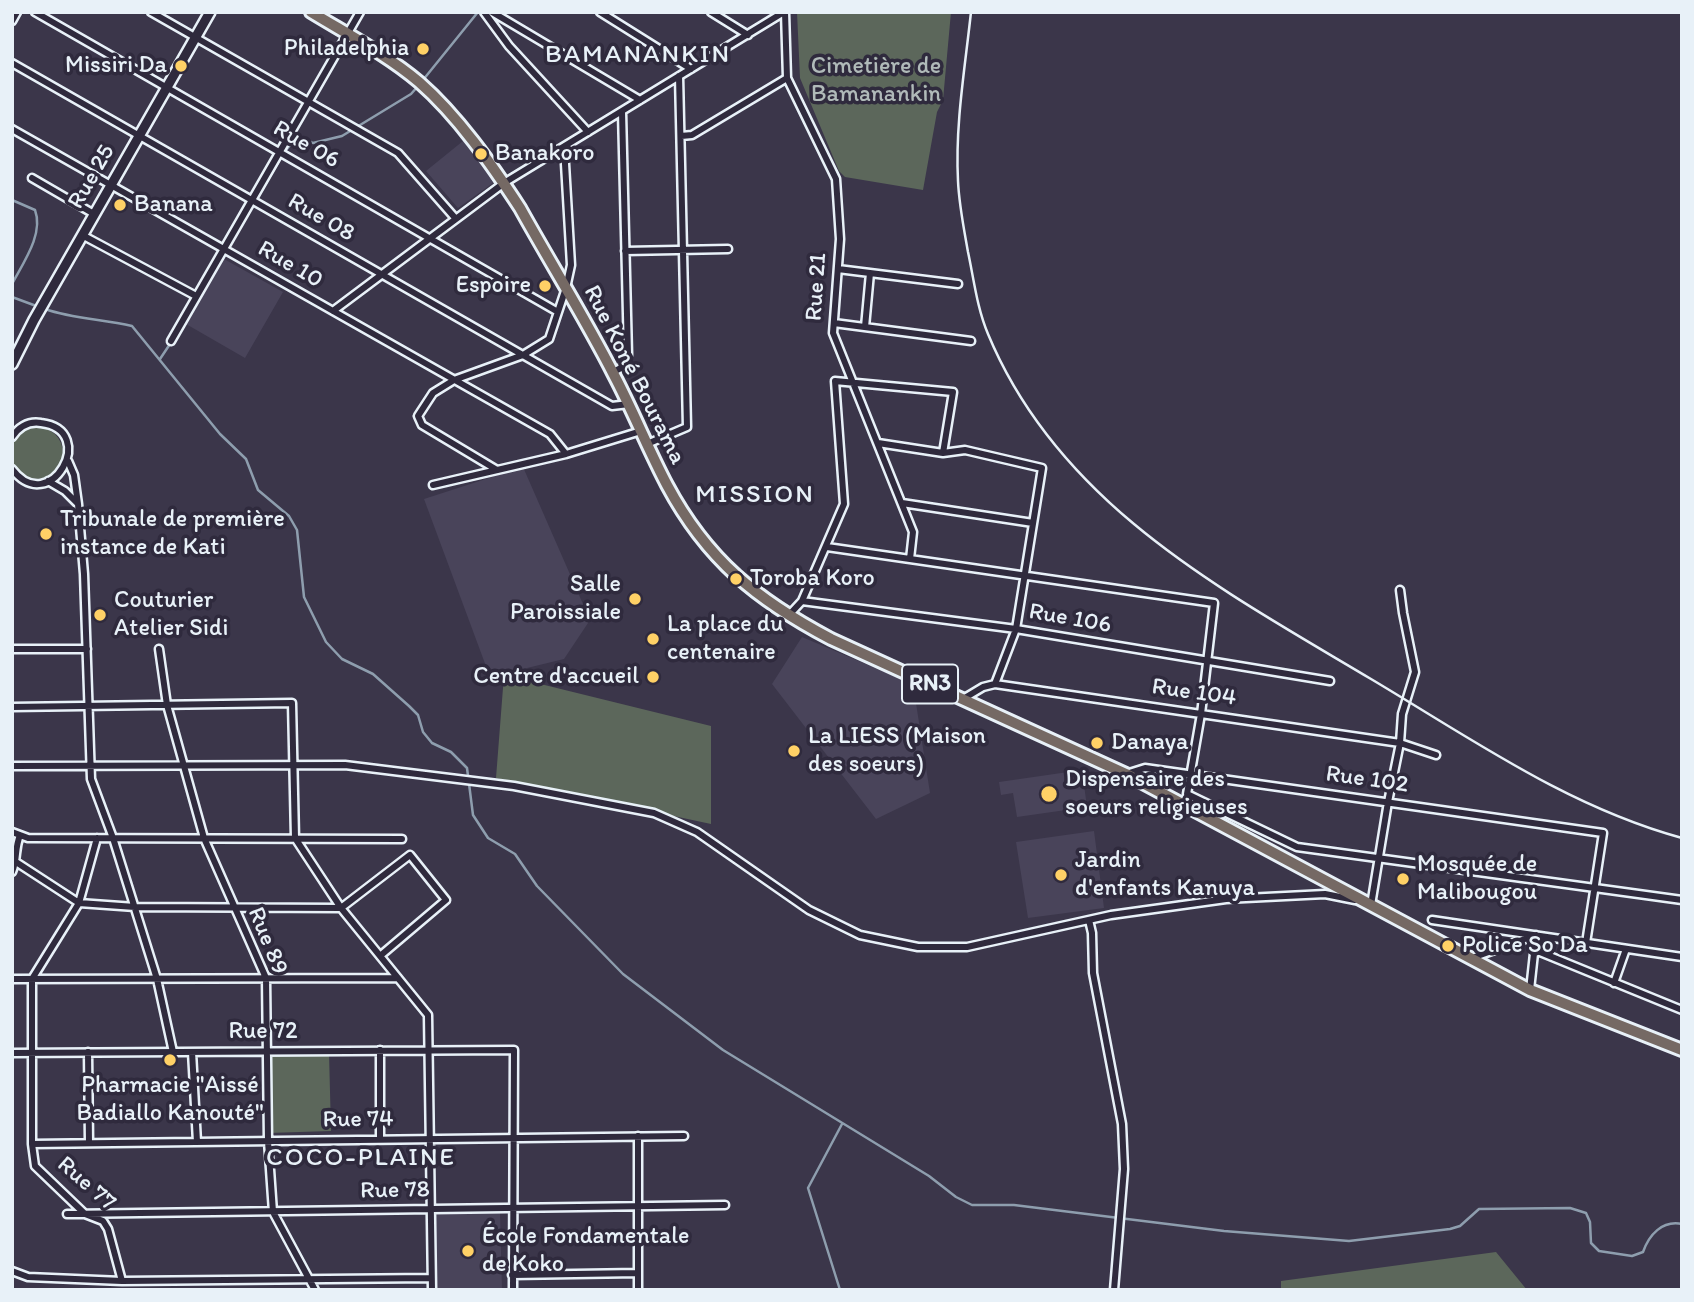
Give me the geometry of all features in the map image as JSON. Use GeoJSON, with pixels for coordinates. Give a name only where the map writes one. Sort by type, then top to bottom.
{"type":"FeatureCollection","features":[{"type":"Feature","properties":{"kind":"highway","name":"Rue Koné Bourama"},"geometry":{"type":"LineString","coordinates":[[311,12],[401,68],[420,83],[464,131],[504,183],[613,372],[673,495],[706,545],[724,566],[759,596],[788,616],[831,639],[1126,774],[1530,990],[1682,1050]]}},
{"type":"Feature","properties":{"kind":"street"},"geometry":{"type":"LineString","coordinates":[[12,20],[17,12]]}},
{"type":"Feature","properties":{"kind":"street","name":"Rue 06"},"geometry":{"type":"LineString","coordinates":[[35,12],[177,96],[558,312]]}},
{"type":"Feature","properties":{"kind":"street"},"geometry":{"type":"LineString","coordinates":[[151,12],[398,153],[456,219]]}},
{"type":"Feature","properties":{"kind":"street","name":"Rue 25"},"geometry":{"type":"LineString","coordinates":[[12,364],[110,184],[210,12]]}},
{"type":"Feature","properties":{"kind":"street"},"geometry":{"type":"LineString","coordinates":[[171,341],[360,12]]}},
{"type":"Feature","properties":{"kind":"street"},"geometry":{"type":"LineString","coordinates":[[484,12],[509,46],[588,132]]}},
{"type":"Feature","properties":{"kind":"street"},"geometry":{"type":"LineString","coordinates":[[492,12],[640,100]]}},
{"type":"Feature","properties":{"kind":"street"},"geometry":{"type":"LineString","coordinates":[[600,12],[691,69]]}},
{"type":"Feature","properties":{"kind":"street"},"geometry":{"type":"LineString","coordinates":[[711,12],[748,35]]}},
{"type":"Feature","properties":{"kind":"street"},"geometry":{"type":"LineString","coordinates":[[333,311],[504,183],[785,12]]}},
{"type":"Feature","properties":{"kind":"street","name":"Rue 21"},"geometry":{"type":"LineString","coordinates":[[785,12],[787,78],[836,179],[840,239],[833,333],[914,532],[910,559]]}},
{"type":"Feature","properties":{"kind":"street","name":"Rue 08"},"geometry":{"type":"LineString","coordinates":[[12,63],[612,406],[629,404]]}},
{"type":"Feature","properties":{"kind":"street"},"geometry":{"type":"LineString","coordinates":[[647,444],[687,427],[679,76]]}},
{"type":"Feature","properties":{"kind":"street"},"geometry":{"type":"LineString","coordinates":[[681,136],[691,135],[787,78]]}},
{"type":"Feature","properties":{"kind":"street"},"geometry":{"type":"LineString","coordinates":[[613,372],[623,367],[628,355],[622,112]]}},
{"type":"Feature","properties":{"kind":"street","name":"Rue 10"},"geometry":{"type":"LineString","coordinates":[[12,128],[550,434],[566,454]]}},
{"type":"Feature","properties":{"kind":"street"},"geometry":{"type":"LineString","coordinates":[[497,470],[422,425],[418,416],[433,393],[454,380],[523,355],[549,339],[571,265],[564,146]]}},
{"type":"Feature","properties":{"kind":"street"},"geometry":{"type":"LineString","coordinates":[[32,178],[94,214]]}},
{"type":"Feature","properties":{"kind":"street"},"geometry":{"type":"LineString","coordinates":[[82,235],[196,296]]}},
{"type":"Feature","properties":{"kind":"street"},"geometry":{"type":"LineString","coordinates":[[625,251],[728,249]]}},
{"type":"Feature","properties":{"kind":"street"},"geometry":{"type":"LineString","coordinates":[[838,269],[958,284]]}},
{"type":"Feature","properties":{"kind":"street"},"geometry":{"type":"LineString","coordinates":[[865,327],[870,273]]}},
{"type":"Feature","properties":{"kind":"street"},"geometry":{"type":"LineString","coordinates":[[834,323],[971,341]]}},
{"type":"Feature","properties":{"kind":"street"},"geometry":{"type":"LineString","coordinates":[[788,616],[802,601],[844,504],[835,381],[953,392],[943,453]]}},
{"type":"Feature","properties":{"kind":"street"},"geometry":{"type":"LineString","coordinates":[[14,432],[35,422],[55,427],[67,444],[68,461],[74,475],[78,503],[84,574],[91,779],[113,838],[157,979],[173,1052]]}},
{"type":"Feature","properties":{"kind":"street"},"geometry":{"type":"LineString","coordinates":[[433,485],[566,454],[641,431]]}},
{"type":"Feature","properties":{"kind":"street"},"geometry":{"type":"LineString","coordinates":[[878,443],[943,453],[965,450],[1042,468],[1016,629],[995,684]]}},
{"type":"Feature","properties":{"kind":"street"},"geometry":{"type":"LineString","coordinates":[[12,469],[24,480],[34,483],[48,481],[63,470],[68,461]]}},
{"type":"Feature","properties":{"kind":"street"},"geometry":{"type":"LineString","coordinates":[[48,481],[78,503]]}},
{"type":"Feature","properties":{"kind":"street"},"geometry":{"type":"LineString","coordinates":[[902,502],[1033,523]]}},
{"type":"Feature","properties":{"kind":"street"},"geometry":{"type":"LineString","coordinates":[[827,547],[1214,603],[1201,714],[1187,794],[1297,847],[1682,900]]}},
{"type":"Feature","properties":{"kind":"street"},"geometry":{"type":"LineString","coordinates":[[12,766],[345,765],[514,786],[654,813],[697,832],[809,910],[860,935],[918,947],[967,947],[1089,920],[1226,899],[1325,894],[1371,905],[1401,743],[1402,713],[1415,672],[1402,613],[1400,590]]}},
{"type":"Feature","properties":{"kind":"street","name":"Rue 106"},"geometry":{"type":"LineString","coordinates":[[802,601],[1016,629],[1330,681]]}},
{"type":"Feature","properties":{"kind":"street"},"geometry":{"type":"LineString","coordinates":[[12,649],[87,649]]}},
{"type":"Feature","properties":{"kind":"street","name":"Rue 89"},"geometry":{"type":"LineString","coordinates":[[159,649],[167,705],[204,838],[266,978],[268,1141],[273,1212],[315,1290]]}},
{"type":"Feature","properties":{"kind":"street","name":"Rue 104"},"geometry":{"type":"LineString","coordinates":[[962,699],[982,687],[995,684],[1401,743],[1436,755]]}},
{"type":"Feature","properties":{"kind":"street"},"geometry":{"type":"LineString","coordinates":[[12,707],[292,703],[295,838],[341,908],[428,1015],[432,1290]]}},
{"type":"Feature","properties":{"kind":"street","name":"Rue 102"},"geometry":{"type":"LineString","coordinates":[[1126,774],[1145,768],[1604,833],[1595,888]]}},
{"type":"Feature","properties":{"kind":"street"},"geometry":{"type":"LineString","coordinates":[[12,832],[28,838],[402,839]]}},
{"type":"Feature","properties":{"kind":"street"},"geometry":{"type":"LineString","coordinates":[[12,872],[16,862],[14,849],[20,835]]}},
{"type":"Feature","properties":{"kind":"street"},"geometry":{"type":"LineString","coordinates":[[32,979],[79,903],[97,838]]}},
{"type":"Feature","properties":{"kind":"street"},"geometry":{"type":"LineString","coordinates":[[16,862],[79,903],[135,907],[341,908],[410,855],[446,900],[380,956]]}},
{"type":"Feature","properties":{"kind":"street"},"geometry":{"type":"LineString","coordinates":[[1586,943],[1595,888]]}},
{"type":"Feature","properties":{"kind":"street"},"geometry":{"type":"LineString","coordinates":[[1089,920],[1093,973],[1122,1124],[1124,1169],[1114,1290]]}},
{"type":"Feature","properties":{"kind":"street"},"geometry":{"type":"LineString","coordinates":[[1432,920],[1682,957]]}},
{"type":"Feature","properties":{"kind":"street"},"geometry":{"type":"LineString","coordinates":[[1472,958],[1536,936]]}},
{"type":"Feature","properties":{"kind":"street"},"geometry":{"type":"LineString","coordinates":[[1530,990],[1536,936]]}},
{"type":"Feature","properties":{"kind":"street"},"geometry":{"type":"LineString","coordinates":[[1614,983],[1626,948]]}},
{"type":"Feature","properties":{"kind":"street"},"geometry":{"type":"LineString","coordinates":[[1535,950],[1682,1010]]}},
{"type":"Feature","properties":{"kind":"street"},"geometry":{"type":"LineString","coordinates":[[12,979],[398,978]]}},
{"type":"Feature","properties":{"kind":"street","name":"Rue 77"},"geometry":{"type":"LineString","coordinates":[[32,979],[32,1144],[35,1166],[85,1214],[103,1221],[108,1229],[122,1281]]}},
{"type":"Feature","properties":{"kind":"street"},"geometry":{"type":"LineString","coordinates":[[380,1050],[380,1139]]}},
{"type":"Feature","properties":{"kind":"street","name":"Rue 72"},"geometry":{"type":"LineString","coordinates":[[12,1053],[514,1050],[513,1138]]}},
{"type":"Feature","properties":{"kind":"street"},"geometry":{"type":"LineString","coordinates":[[88,1052],[89,1143]]}},
{"type":"Feature","properties":{"kind":"street"},"geometry":{"type":"LineString","coordinates":[[192,1052],[197,1142]]}},
{"type":"Feature","properties":{"kind":"street"},"geometry":{"type":"LineString","coordinates":[[638,1136],[638,1290]]}},
{"type":"Feature","properties":{"kind":"street","name":"Rue 74"},"geometry":{"type":"LineString","coordinates":[[32,1144],[684,1136]]}},
{"type":"Feature","properties":{"kind":"street"},"geometry":{"type":"LineString","coordinates":[[513,1138],[513,1290]]}},
{"type":"Feature","properties":{"kind":"street","name":"Rue 78"},"geometry":{"type":"LineString","coordinates":[[67,1214],[724,1205]]}},
{"type":"Feature","properties":{"kind":"street"},"geometry":{"type":"LineString","coordinates":[[12,1271],[28,1278],[122,1281],[431,1278]]}},
{"type":"Feature","properties":{"kind":"street"},"geometry":{"type":"LineString","coordinates":[[512,1275],[638,1273]]}},
{"type":"Feature","properties":{"kind":"street"},"geometry":{"type":"LineString","coordinates":[[180,1280],[188,1290]]}},
{"type":"Feature","properties":{"kind":"shaded area"},"geometry":{"type":"Polygon","coordinates":[[[463,141],[478,157],[493,183],[458,208],[426,171],[463,141]]]}},
{"type":"Feature","properties":{"kind":"shaded area"},"geometry":{"type":"Polygon","coordinates":[[[224,259],[283,292],[245,358],[186,324],[224,259]]]}},
{"type":"Feature","properties":{"kind":"shaded area"},"geometry":{"type":"Polygon","coordinates":[[[523,467],[590,620],[564,659],[490,677],[424,499],[523,467]]]}},
{"type":"Feature","properties":{"kind":"shaded area"},"geometry":{"type":"Polygon","coordinates":[[[802,637],[913,684],[930,793],[876,819],[772,684],[802,637]]]}},
{"type":"Feature","properties":{"kind":"shaded area","name":"Dispensaire des soeurs religieuses"},"geometry":{"type":"Polygon","coordinates":[[[1082,770],[1087,807],[1017,817],[1013,793],[1001,795],[999,782],[1082,770]]]}},
{"type":"Feature","properties":{"kind":"shaded area","name":"Jardin d'enfants Kanuya"},"geometry":{"type":"Polygon","coordinates":[[[1094,831],[1104,908],[1028,918],[1016,842],[1094,831]]]}},
{"type":"Feature","properties":{"kind":"shaded area","name":"École Fondamentale de Koko"},"geometry":{"type":"Polygon","coordinates":[[[434,1213],[500,1213],[502,1290],[435,1290],[434,1213]]]}},
{"type":"Feature","properties":{"kind":"green space","name":"Cimetière de Bamanankin"},"geometry":{"type":"Polygon","coordinates":[[[797,12],[951,12],[943,100],[937,112],[923,190],[845,177],[839,171],[800,78],[797,12]]]}},
{"type":"Feature","properties":{"kind":"green space"},"geometry":{"type":"Polygon","coordinates":[[[37,427],[56,434],[63,453],[56,472],[37,479],[18,472],[11,453],[18,434],[37,427]]]}},
{"type":"Feature","properties":{"kind":"green space"},"geometry":{"type":"Polygon","coordinates":[[[504,675],[711,726],[711,824],[496,778],[504,675]]]}},
{"type":"Feature","properties":{"kind":"green space"},"geometry":{"type":"Polygon","coordinates":[[[329,1052],[331,1131],[268,1133],[265,1054],[329,1052]]]}},
{"type":"Feature","properties":{"kind":"green space"},"geometry":{"type":"Polygon","coordinates":[[[1496,1252],[1527,1290],[1281,1290],[1281,1281],[1496,1252]]]}},
{"type":"Feature","properties":{"kind":"waterway"},"geometry":{"type":"LineString","coordinates":[[423,80],[478,12]]}},
{"type":"Feature","properties":{"kind":"waterway"},"geometry":{"type":"LineString","coordinates":[[194,306],[283,154],[298,135],[313,143],[342,136],[411,94],[419,85]]}},
{"type":"Feature","properties":{"kind":"waterway"},"geometry":{"type":"LineString","coordinates":[[12,200],[35,210],[37,219],[35,238],[12,284]]}},
{"type":"Feature","properties":{"kind":"waterway"},"geometry":{"type":"LineString","coordinates":[[12,297],[39,307]]}},
{"type":"Feature","properties":{"kind":"waterway"},"geometry":{"type":"LineString","coordinates":[[45,309],[132,326],[220,434],[246,459],[258,490],[289,516],[297,530],[304,597],[326,642],[342,659],[373,674],[409,706],[418,715],[423,732],[432,743],[451,752],[467,768],[473,815],[488,838],[515,854],[537,886],[623,974],[723,1050],[929,1176],[956,1197],[972,1205],[1014,1205],[1224,1231],[1349,1241],[1450,1229],[1460,1226],[1479,1209],[1570,1208],[1586,1213],[1590,1222],[1591,1243],[1599,1251],[1632,1256],[1643,1252],[1657,1230],[1668,1224],[1682,1224]]}},
{"type":"Feature","properties":{"kind":"waterway"},"geometry":{"type":"LineString","coordinates":[[160,359],[172,341]]}},
{"type":"Feature","properties":{"kind":"waterway"},"geometry":{"type":"LineString","coordinates":[[840,1290],[808,1188],[842,1124]]}},
{"type":"Feature","properties":{"kind":"railway"},"geometry":{"type":"LineString","coordinates":[[971,12],[957,160],[961,208],[974,283],[988,334],[1019,394],[1057,448],[1101,495],[1150,537],[1258,612],[1484,748],[1560,790],[1640,825],[1682,838]]}},
{"type":"Feature","properties":{"kind":"place","name":"Philadelphia"},"geometry":{"type":"Point","coordinates":[423,49]}},
{"type":"Feature","properties":{"kind":"place","name":"Missiri Da"},"geometry":{"type":"Point","coordinates":[181,66]}},
{"type":"Feature","properties":{"kind":"place","name":"Banakoro"},"geometry":{"type":"Point","coordinates":[481,154]}},
{"type":"Feature","properties":{"kind":"place","name":"Banana"},"geometry":{"type":"Point","coordinates":[120,205]}},
{"type":"Feature","properties":{"kind":"place","name":"Espoire"},"geometry":{"type":"Point","coordinates":[545,286]}},
{"type":"Feature","properties":{"kind":"place","name":"Tribunale de première instance de Kati"},"geometry":{"type":"Point","coordinates":[46,534]}},
{"type":"Feature","properties":{"kind":"place","name":"Toroba Koro"},"geometry":{"type":"Point","coordinates":[736,579]}},
{"type":"Feature","properties":{"kind":"place","name":"Salle Paroissiale"},"geometry":{"type":"Point","coordinates":[635,599]}},
{"type":"Feature","properties":{"kind":"place","name":"Couturier Atelier Sidi"},"geometry":{"type":"Point","coordinates":[100,615]}},
{"type":"Feature","properties":{"kind":"place","name":"La place du centenaire"},"geometry":{"type":"Point","coordinates":[653,639]}},
{"type":"Feature","properties":{"kind":"place","name":"Centre d'accueil"},"geometry":{"type":"Point","coordinates":[653,677]}},
{"type":"Feature","properties":{"kind":"place","name":"Danaya"},"geometry":{"type":"Point","coordinates":[1097,743]}},
{"type":"Feature","properties":{"kind":"place","name":"La LIESS (Maison des soeurs)"},"geometry":{"type":"Point","coordinates":[794,751]}},
{"type":"Feature","properties":{"kind":"place","name":"Dispensaire des soeurs religieuses"},"geometry":{"type":"Point","coordinates":[1049,794]}},
{"type":"Feature","properties":{"kind":"place","name":"Jardin d'enfants Kanuya"},"geometry":{"type":"Point","coordinates":[1061,875]}},
{"type":"Feature","properties":{"kind":"place","name":"Mosquée de Malibougou"},"geometry":{"type":"Point","coordinates":[1403,879]}},
{"type":"Feature","properties":{"kind":"place","name":"Police So Da"},"geometry":{"type":"Point","coordinates":[1448,946]}},
{"type":"Feature","properties":{"kind":"place","name":"Pharmacie \"Aissé Badiallo Kanouté\""},"geometry":{"type":"Point","coordinates":[170,1060]}},
{"type":"Feature","properties":{"kind":"place","name":"École Fondamentale de Koko"},"geometry":{"type":"Point","coordinates":[468,1251]}},
{"type":"Feature","properties":{"kind":"district","name":"BAMANANKIN"},"geometry":{"type":"Point","coordinates":[638,55]}},
{"type":"Feature","properties":{"kind":"district","name":"MISSION"},"geometry":{"type":"Point","coordinates":[755,495]}},
{"type":"Feature","properties":{"kind":"district","name":"COCO-PLAINE"},"geometry":{"type":"Point","coordinates":[361,1158]}}]}
